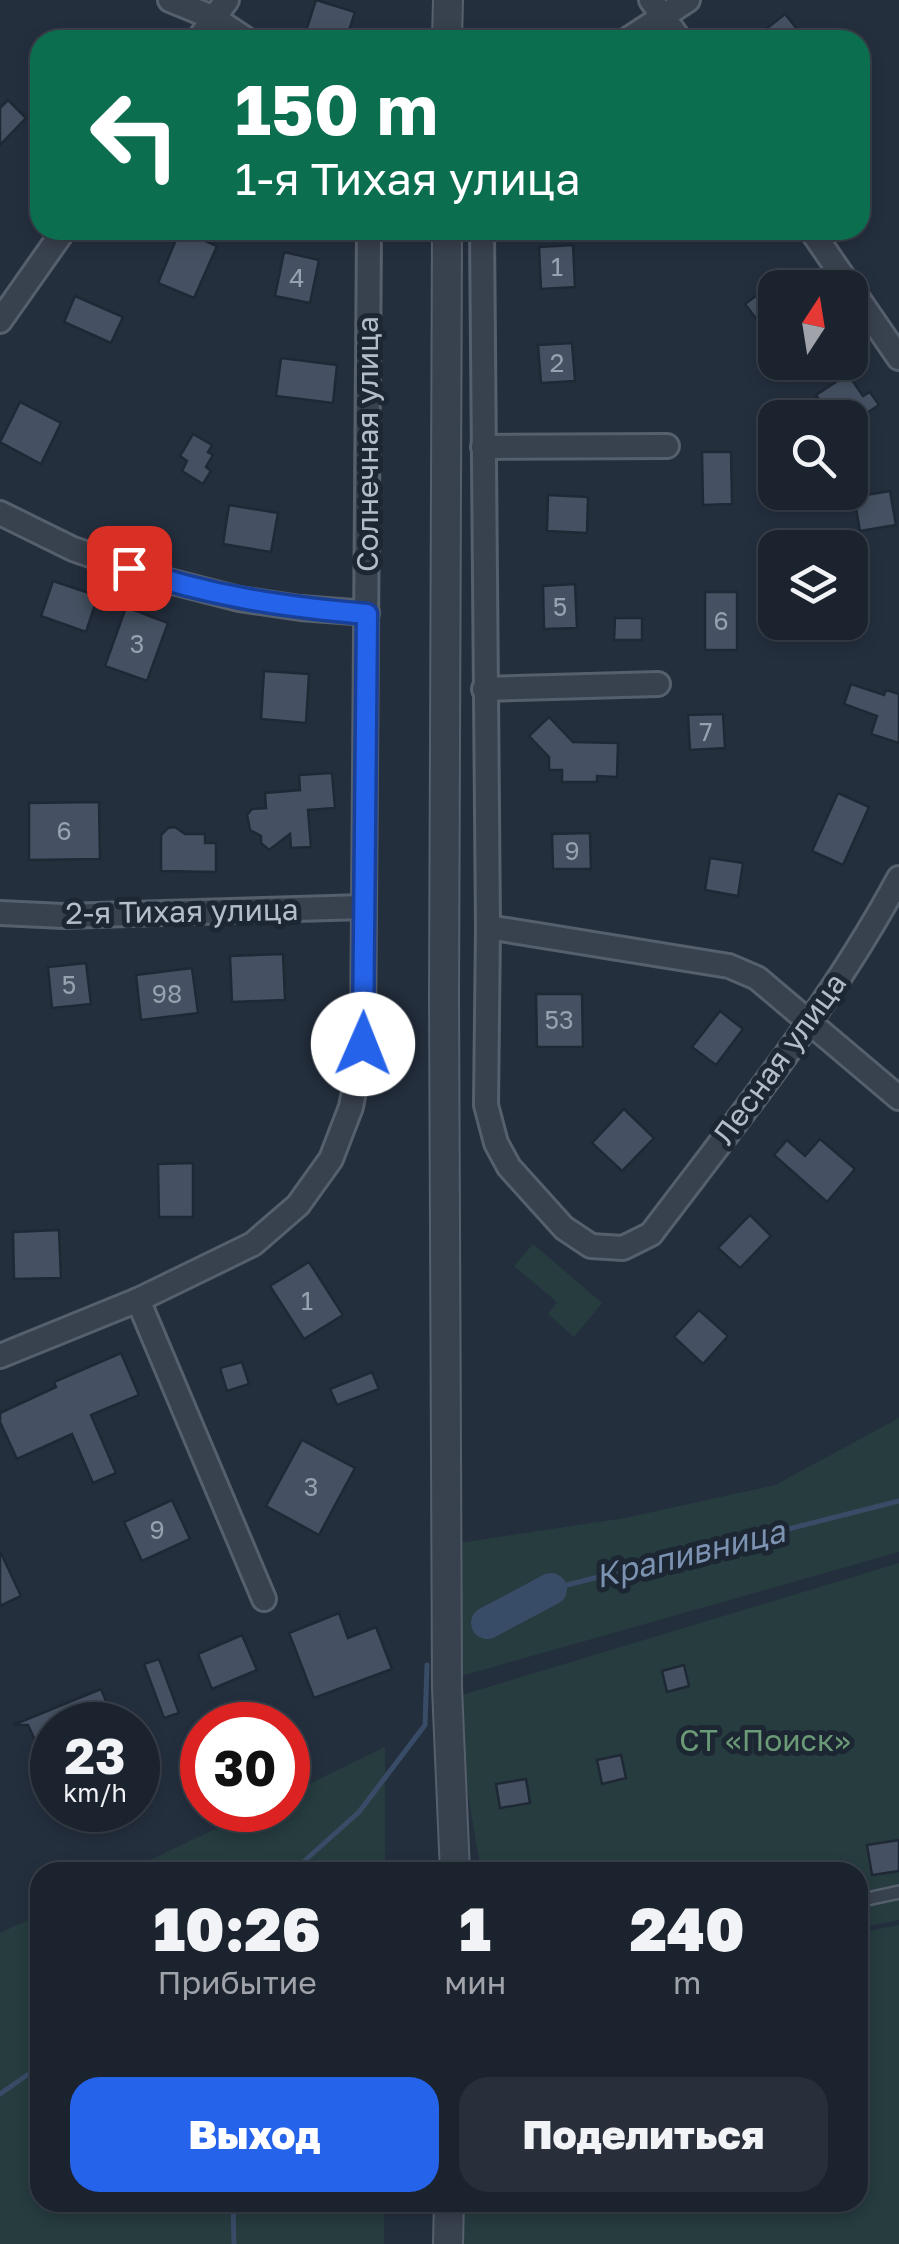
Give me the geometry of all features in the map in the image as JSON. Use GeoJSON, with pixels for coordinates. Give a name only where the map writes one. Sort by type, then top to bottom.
{"type":"FeatureCollection","features":[{"type":"Feature","properties":{"kind":"street"},"geometry":{"type":"LineString","coordinates":[[170,0],[220,9],[238,30]]}},
{"type":"Feature","properties":{"kind":"street"},"geometry":{"type":"LineString","coordinates":[[448,0],[448,30]]}},
{"type":"Feature","properties":{"kind":"street"},"geometry":{"type":"LineString","coordinates":[[637,30],[658,9],[688,0]]}},
{"type":"Feature","properties":{"kind":"street"},"geometry":{"type":"LineString","coordinates":[[205,30],[220,9]]}},
{"type":"Feature","properties":{"kind":"street"},"geometry":{"type":"LineString","coordinates":[[658,9],[673,30]]}},
{"type":"Feature","properties":{"kind":"street"},"geometry":{"type":"LineString","coordinates":[[0,321],[57,240]]}},
{"type":"Feature","properties":{"kind":"street","name":"Солнечная улица"},"geometry":{"type":"LineString","coordinates":[[0,1356],[138,1300],[254,1244],[298,1205],[331,1159],[351,1107],[363,1044],[369,240]]}},
{"type":"Feature","properties":{"kind":"street"},"geometry":{"type":"LineString","coordinates":[[447,240],[447,1688],[455,1862]]}},
{"type":"Feature","properties":{"kind":"street"},"geometry":{"type":"LineString","coordinates":[[482,240],[488,927],[729,966],[757,978],[899,1098]]}},
{"type":"Feature","properties":{"kind":"street"},"geometry":{"type":"LineString","coordinates":[[818,240],[899,358]]}},
{"type":"Feature","properties":{"kind":"street"},"geometry":{"type":"LineString","coordinates":[[483,447],[666,446]]}},
{"type":"Feature","properties":{"kind":"street"},"geometry":{"type":"LineString","coordinates":[[0,512],[74,548],[157,578],[239,599],[367,614]]}},
{"type":"Feature","properties":{"kind":"street"},"geometry":{"type":"LineString","coordinates":[[484,689],[658,684]]}},
{"type":"Feature","properties":{"kind":"street","name":"Лесная улица"},"geometry":{"type":"LineString","coordinates":[[488,927],[486,1105],[496,1143],[509,1167],[564,1228],[592,1246],[622,1248],[651,1234],[811,1022],[899,878]]}},
{"type":"Feature","properties":{"kind":"street","name":"2-я Тихая улица"},"geometry":{"type":"LineString","coordinates":[[0,913],[63,916],[364,907]]}},
{"type":"Feature","properties":{"kind":"street"},"geometry":{"type":"LineString","coordinates":[[138,1300],[264,1599]]}},
{"type":"Feature","properties":{"kind":"street"},"geometry":{"type":"LineString","coordinates":[[448,2244],[449,2212]]}},
{"type":"Feature","properties":{"kind":"lane"},"geometry":{"type":"LineString","coordinates":[[868,1898],[899,1892]]}},
{"type":"Feature","properties":{"kind":"green space"},"geometry":{"type":"Polygon","coordinates":[[[533,1244],[602,1303],[574,1337],[548,1314],[557,1302],[514,1266],[533,1244]]]}},
{"type":"Feature","properties":{"kind":"green space"},"geometry":{"type":"Polygon","coordinates":[[[899,1418],[899,1552],[461,1676],[459,1543],[625,1518],[775,1485],[899,1418]]]}},
{"type":"Feature","properties":{"kind":"green space","name":"СТ «Поиск»"},"geometry":{"type":"Polygon","coordinates":[[[899,1563],[899,1920],[868,1926],[868,1862],[479,1862],[452,1698],[899,1563]]]}},
{"type":"Feature","properties":{"kind":"green space"},"geometry":{"type":"Polygon","coordinates":[[[385,1747],[385,1862],[146,1862],[209,1832],[310,1832],[310,1783],[385,1747]]]}},
{"type":"Feature","properties":{"kind":"green space"},"geometry":{"type":"Polygon","coordinates":[[[30,1919],[30,2212],[384,2212],[384,2244],[0,2244],[0,1933],[30,1919]]]}},
{"type":"Feature","properties":{"kind":"green space"},"geometry":{"type":"Polygon","coordinates":[[[899,1925],[899,2244],[463,2244],[463,2212],[868,2212],[868,1931],[899,1925]]]}},
{"type":"Feature","properties":{"kind":"building"},"geometry":{"type":"Polygon","coordinates":[[[316,0],[355,12],[349,30],[306,30],[316,0]]]}},
{"type":"Feature","properties":{"kind":"building"},"geometry":{"type":"Polygon","coordinates":[[[785,14],[798,30],[765,30],[785,14]]]}},
{"type":"Feature","properties":{"kind":"building"},"geometry":{"type":"Polygon","coordinates":[[[8,100],[26,118],[0,145],[0,108],[8,100]]]}},
{"type":"Feature","properties":{"kind":"building"},"geometry":{"type":"Polygon","coordinates":[[[176,240],[203,240],[217,246],[194,298],[158,283],[176,240]]]}},
{"type":"Feature","properties":{"kind":"building"},"geometry":{"type":"Polygon","coordinates":[[[573,245],[575,287],[541,289],[539,247],[573,245]]]}},
{"type":"Feature","properties":{"kind":"building"},"geometry":{"type":"Polygon","coordinates":[[[284,252],[319,260],[310,303],[275,296],[284,252]]]}},
{"type":"Feature","properties":{"kind":"building"},"geometry":{"type":"Polygon","coordinates":[[[758,294],[758,321],[745,304],[758,294]]]}},
{"type":"Feature","properties":{"kind":"building"},"geometry":{"type":"Polygon","coordinates":[[[75,296],[123,317],[111,343],[64,322],[75,296]]]}},
{"type":"Feature","properties":{"kind":"building"},"geometry":{"type":"Polygon","coordinates":[[[572,343],[575,381],[541,383],[538,345],[572,343]]]}},
{"type":"Feature","properties":{"kind":"building"},"geometry":{"type":"Polygon","coordinates":[[[281,358],[337,365],[333,403],[276,396],[281,358]]]}},
{"type":"Feature","properties":{"kind":"building"},"geometry":{"type":"Polygon","coordinates":[[[839,380],[852,380],[863,396],[870,392],[879,405],[868,412],[868,400],[819,400],[816,395],[839,380]]]}},
{"type":"Feature","properties":{"kind":"building"},"geometry":{"type":"Polygon","coordinates":[[[20,402],[61,423],[41,464],[0,442],[20,402]]]}},
{"type":"Feature","properties":{"kind":"building"},"geometry":{"type":"Polygon","coordinates":[[[193,434],[212,445],[208,452],[213,455],[206,467],[211,471],[203,484],[182,471],[187,461],[180,456],[193,434]]]}},
{"type":"Feature","properties":{"kind":"building"},"geometry":{"type":"Polygon","coordinates":[[[702,452],[731,452],[732,504],[703,505],[702,452]]]}},
{"type":"Feature","properties":{"kind":"building"},"geometry":{"type":"Polygon","coordinates":[[[890,491],[896,525],[860,530],[856,510],[868,510],[868,495],[890,491]]]}},
{"type":"Feature","properties":{"kind":"building"},"geometry":{"type":"Polygon","coordinates":[[[548,495],[588,497],[587,533],[547,531],[548,495]]]}},
{"type":"Feature","properties":{"kind":"building"},"geometry":{"type":"Polygon","coordinates":[[[229,505],[278,513],[271,552],[223,544],[229,505]]]}},
{"type":"Feature","properties":{"kind":"building"},"geometry":{"type":"Polygon","coordinates":[[[53,581],[98,596],[86,632],[41,616],[53,581]]]}},
{"type":"Feature","properties":{"kind":"building"},"geometry":{"type":"Polygon","coordinates":[[[575,584],[577,628],[544,629],[543,586],[575,584]]]}},
{"type":"Feature","properties":{"kind":"building"},"geometry":{"type":"Polygon","coordinates":[[[705,592],[737,592],[737,650],[705,650],[705,592]]]}},
{"type":"Feature","properties":{"kind":"building"},"geometry":{"type":"Polygon","coordinates":[[[126,607],[168,623],[147,681],[105,666],[126,607]]]}},
{"type":"Feature","properties":{"kind":"building"},"geometry":{"type":"Polygon","coordinates":[[[615,618],[642,618],[642,640],[614,640],[615,618]]]}},
{"type":"Feature","properties":{"kind":"building"},"geometry":{"type":"Polygon","coordinates":[[[264,671],[309,674],[306,723],[261,719],[264,671]]]}},
{"type":"Feature","properties":{"kind":"building"},"geometry":{"type":"Polygon","coordinates":[[[851,684],[884,695],[886,690],[899,694],[899,743],[871,734],[877,716],[844,704],[851,684]]]}},
{"type":"Feature","properties":{"kind":"building"},"geometry":{"type":"Polygon","coordinates":[[[723,714],[725,748],[690,750],[688,715],[723,714]]]}},
{"type":"Feature","properties":{"kind":"building"},"geometry":{"type":"Polygon","coordinates":[[[549,717],[573,742],[618,743],[617,777],[597,776],[597,782],[562,782],[562,770],[549,770],[549,757],[529,736],[549,717]]]}},
{"type":"Feature","properties":{"kind":"building"},"geometry":{"type":"Polygon","coordinates":[[[332,773],[335,808],[308,810],[311,847],[291,848],[290,834],[269,850],[261,843],[261,836],[250,830],[247,815],[252,809],[266,808],[265,793],[300,790],[299,775],[332,773]]]}},
{"type":"Feature","properties":{"kind":"building"},"geometry":{"type":"Polygon","coordinates":[[[838,793],[869,807],[843,865],[812,851],[838,793]]]}},
{"type":"Feature","properties":{"kind":"building"},"geometry":{"type":"Polygon","coordinates":[[[99,802],[100,859],[29,860],[29,803],[99,802]]]}},
{"type":"Feature","properties":{"kind":"building"},"geometry":{"type":"Polygon","coordinates":[[[175,827],[185,834],[205,834],[205,843],[216,843],[216,872],[161,871],[161,835],[175,827]]]}},
{"type":"Feature","properties":{"kind":"building"},"geometry":{"type":"Polygon","coordinates":[[[590,833],[591,869],[553,869],[552,834],[590,833]]]}},
{"type":"Feature","properties":{"kind":"building"},"geometry":{"type":"Polygon","coordinates":[[[710,858],[743,863],[738,896],[705,890],[710,858]]]}},
{"type":"Feature","properties":{"kind":"building"},"geometry":{"type":"Polygon","coordinates":[[[283,954],[285,1000],[232,1002],[230,956],[283,954]]]}},
{"type":"Feature","properties":{"kind":"building"},"geometry":{"type":"Polygon","coordinates":[[[86,963],[91,1004],[52,1008],[48,967],[86,963]]]}},
{"type":"Feature","properties":{"kind":"building"},"geometry":{"type":"Polygon","coordinates":[[[192,968],[198,1013],[141,1020],[136,975],[192,968]]]}},
{"type":"Feature","properties":{"kind":"building"},"geometry":{"type":"Polygon","coordinates":[[[536,994],[582,994],[583,1047],[537,1047],[536,994]]]}},
{"type":"Feature","properties":{"kind":"building"},"geometry":{"type":"Polygon","coordinates":[[[720,1011],[743,1029],[716,1065],[692,1047],[720,1011]]]}},
{"type":"Feature","properties":{"kind":"building"},"geometry":{"type":"Polygon","coordinates":[[[624,1109],[654,1138],[622,1171],[592,1143],[624,1109]]]}},
{"type":"Feature","properties":{"kind":"building"},"geometry":{"type":"Polygon","coordinates":[[[820,1139],[855,1169],[827,1202],[774,1155],[787,1140],[805,1156],[820,1139]]]}},
{"type":"Feature","properties":{"kind":"building"},"geometry":{"type":"Polygon","coordinates":[[[193,1163],[193,1217],[159,1217],[158,1164],[193,1163]]]}},
{"type":"Feature","properties":{"kind":"building"},"geometry":{"type":"Polygon","coordinates":[[[750,1215],[771,1236],[740,1268],[718,1248],[750,1215]]]}},
{"type":"Feature","properties":{"kind":"building"},"geometry":{"type":"Polygon","coordinates":[[[59,1230],[61,1278],[14,1279],[13,1232],[59,1230]]]}},
{"type":"Feature","properties":{"kind":"building"},"geometry":{"type":"Polygon","coordinates":[[[309,1262],[343,1315],[304,1339],[270,1286],[309,1262]]]}},
{"type":"Feature","properties":{"kind":"building"},"geometry":{"type":"Polygon","coordinates":[[[699,1310],[728,1336],[703,1364],[674,1337],[699,1310]]]}},
{"type":"Feature","properties":{"kind":"building"},"geometry":{"type":"Polygon","coordinates":[[[121,1353],[139,1395],[91,1415],[116,1473],[93,1483],[72,1434],[17,1459],[0,1422],[0,1413],[56,1387],[54,1382],[121,1353]]]}},
{"type":"Feature","properties":{"kind":"building"},"geometry":{"type":"Polygon","coordinates":[[[242,1362],[249,1384],[227,1391],[220,1368],[242,1362]]]}},
{"type":"Feature","properties":{"kind":"building"},"geometry":{"type":"Polygon","coordinates":[[[372,1372],[379,1389],[337,1405],[330,1389],[372,1372]]]}},
{"type":"Feature","properties":{"kind":"building"},"geometry":{"type":"Polygon","coordinates":[[[302,1440],[355,1468],[319,1535],[266,1506],[302,1440]]]}},
{"type":"Feature","properties":{"kind":"building"},"geometry":{"type":"Polygon","coordinates":[[[172,1500],[190,1539],[142,1561],[124,1522],[172,1500]]]}},
{"type":"Feature","properties":{"kind":"building"},"geometry":{"type":"Polygon","coordinates":[[[0,1551],[21,1596],[0,1606],[0,1551]]]}},
{"type":"Feature","properties":{"kind":"building"},"geometry":{"type":"Polygon","coordinates":[[[339,1613],[348,1638],[376,1627],[392,1669],[314,1698],[289,1633],[339,1613]]]}},
{"type":"Feature","properties":{"kind":"building"},"geometry":{"type":"Polygon","coordinates":[[[242,1635],[257,1670],[212,1689],[198,1654],[242,1635]]]}},
{"type":"Feature","properties":{"kind":"building"},"geometry":{"type":"Polygon","coordinates":[[[159,1659],[179,1713],[164,1718],[144,1664],[159,1659]]]}},
{"type":"Feature","properties":{"kind":"building"},"geometry":{"type":"Polygon","coordinates":[[[684,1665],[689,1686],[667,1692],[662,1671],[684,1665]]]}},
{"type":"Feature","properties":{"kind":"building"},"geometry":{"type":"Polygon","coordinates":[[[101,1689],[106,1702],[69,1702],[101,1689]]]}},
{"type":"Feature","properties":{"kind":"building"},"geometry":{"type":"Polygon","coordinates":[[[30,1718],[30,1729],[28,1725],[13,1725],[30,1718]]]}},
{"type":"Feature","properties":{"kind":"building"},"geometry":{"type":"Polygon","coordinates":[[[621,1755],[626,1778],[602,1784],[597,1760],[621,1755]]]}},
{"type":"Feature","properties":{"kind":"building"},"geometry":{"type":"Polygon","coordinates":[[[526,1779],[530,1803],[500,1808],[496,1784],[526,1779]]]}},
{"type":"Feature","properties":{"kind":"building"},"geometry":{"type":"Polygon","coordinates":[[[899,1840],[899,1871],[872,1875],[867,1845],[899,1840]]]}},
{"type":"Feature","properties":{"kind":"waterway","name":"Крапивница"},"geometry":{"type":"LineString","coordinates":[[551,1589],[899,1501]]}},
{"type":"Feature","properties":{"kind":"waterway","name":"Крапивница"},"geometry":{"type":"LineString","coordinates":[[487,1623],[551,1589]]}},
{"type":"Feature","properties":{"kind":"waterway","name":"Крапивница"},"geometry":{"type":"LineString","coordinates":[[303,1862],[359,1812],[425,1725],[427,1665]]}},
{"type":"Feature","properties":{"kind":"waterway","name":"Крапивница"},"geometry":{"type":"LineString","coordinates":[[0,2094],[30,2073]]}},
{"type":"Feature","properties":{"kind":"waterway"},"geometry":{"type":"LineString","coordinates":[[233,2212],[234,2244]]}},
{"type":"Feature","properties":{"kind":"route"},"geometry":{"type":"LineString","coordinates":[[129,568],[239,599],[367,614],[363,1044]]}}]}
